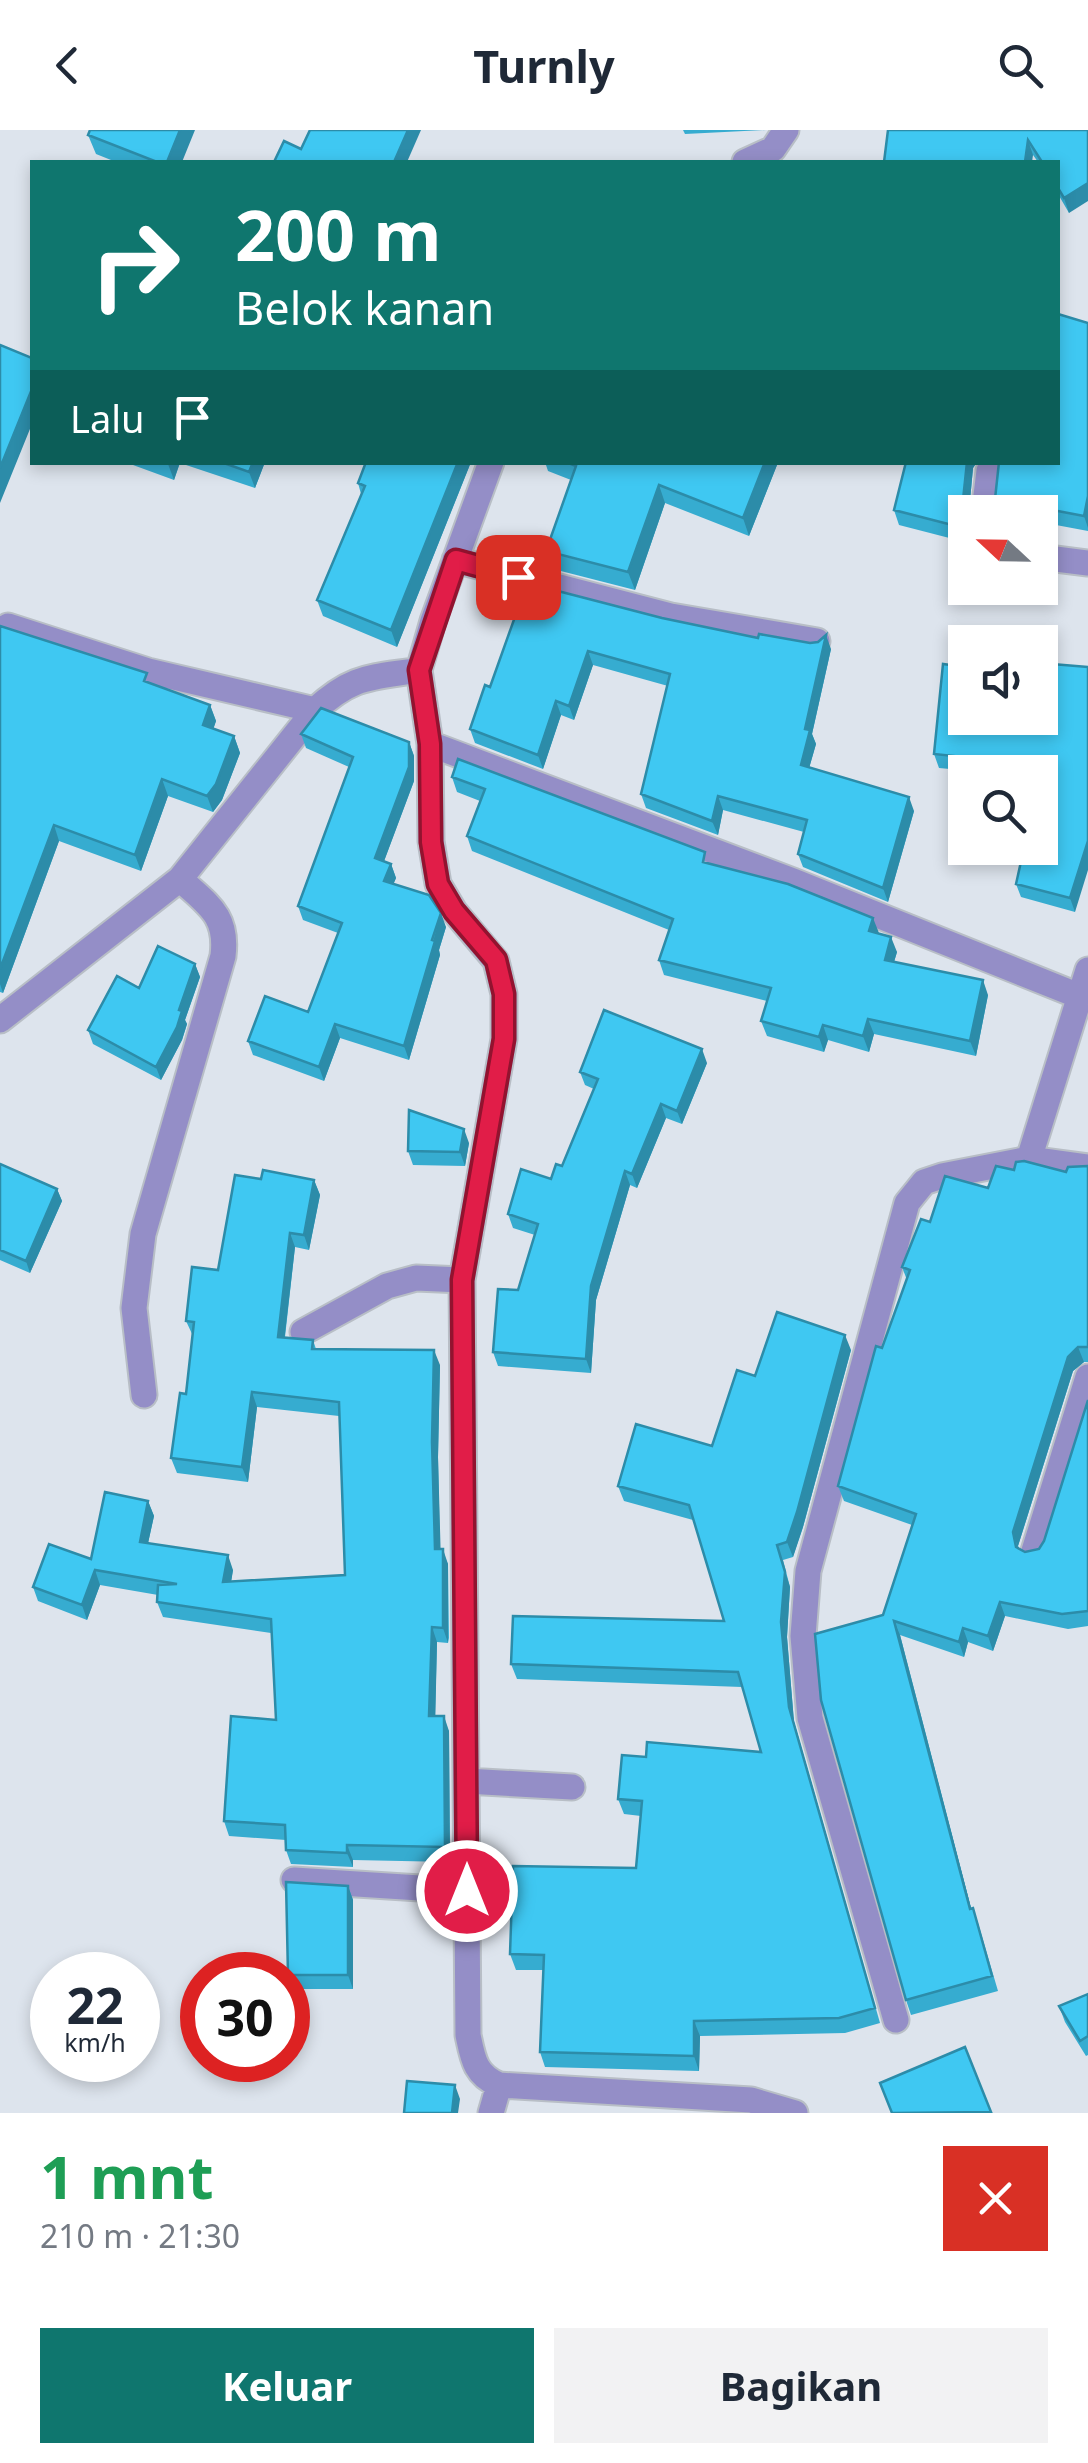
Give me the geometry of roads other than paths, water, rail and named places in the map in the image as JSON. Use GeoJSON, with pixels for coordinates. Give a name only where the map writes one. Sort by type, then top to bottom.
{"type":"FeatureCollection","features":[{"type":"Feature","properties":{"kind":"street"},"geometry":{"type":"LineString","coordinates":[[750,160],[773,150],[786,130]]}},
{"type":"Feature","properties":{"kind":"street"},"geometry":{"type":"LineString","coordinates":[[490,465],[419,670],[430,744],[431,842],[438,884],[454,911],[496,960],[504,994],[504,1039],[462,1280],[468,2035],[474,2065],[486,2080],[499,2085],[751,2100],[796,2113]]}},
{"type":"Feature","properties":{"kind":"street"},"geometry":{"type":"LineString","coordinates":[[986,495],[990,471]]}},
{"type":"Feature","properties":{"kind":"street"},"geometry":{"type":"LineString","coordinates":[[1058,559],[1088,563]]}},
{"type":"Feature","properties":{"kind":"street"},"geometry":{"type":"LineString","coordinates":[[456,560],[671,616],[816,641]]}},
{"type":"Feature","properties":{"kind":"street"},"geometry":{"type":"LineString","coordinates":[[8,626],[148,671],[315,710]]}},
{"type":"Feature","properties":{"kind":"street"},"geometry":{"type":"LineString","coordinates":[[0,1020],[180,879],[315,710],[339,688],[360,679],[419,670]]}},
{"type":"Feature","properties":{"kind":"street"},"geometry":{"type":"LineString","coordinates":[[430,744],[793,881],[1079,996]]}},
{"type":"Feature","properties":{"kind":"street"},"geometry":{"type":"LineString","coordinates":[[144,1395],[134,1308],[143,1234],[226,934],[218,914],[180,879]]}},
{"type":"Feature","properties":{"kind":"street"},"geometry":{"type":"LineString","coordinates":[[1028,1159],[1088,970]]}},
{"type":"Feature","properties":{"kind":"street"},"geometry":{"type":"LineString","coordinates":[[896,2020],[810,1718],[803,1636],[808,1571],[907,1203],[924,1182],[1028,1159],[1088,1167]]}},
{"type":"Feature","properties":{"kind":"street"},"geometry":{"type":"LineString","coordinates":[[303,1332],[387,1286],[416,1278],[462,1280]]}},
{"type":"Feature","properties":{"kind":"street"},"geometry":{"type":"LineString","coordinates":[[1034,1551],[1088,1377]]}},
{"type":"Feature","properties":{"kind":"street"},"geometry":{"type":"LineString","coordinates":[[466,1781],[572,1787]]}},
{"type":"Feature","properties":{"kind":"street"},"geometry":{"type":"LineString","coordinates":[[294,1880],[467,1891]]}},
{"type":"Feature","properties":{"kind":"street"},"geometry":{"type":"LineString","coordinates":[[492,2113],[499,2085]]}}]}
